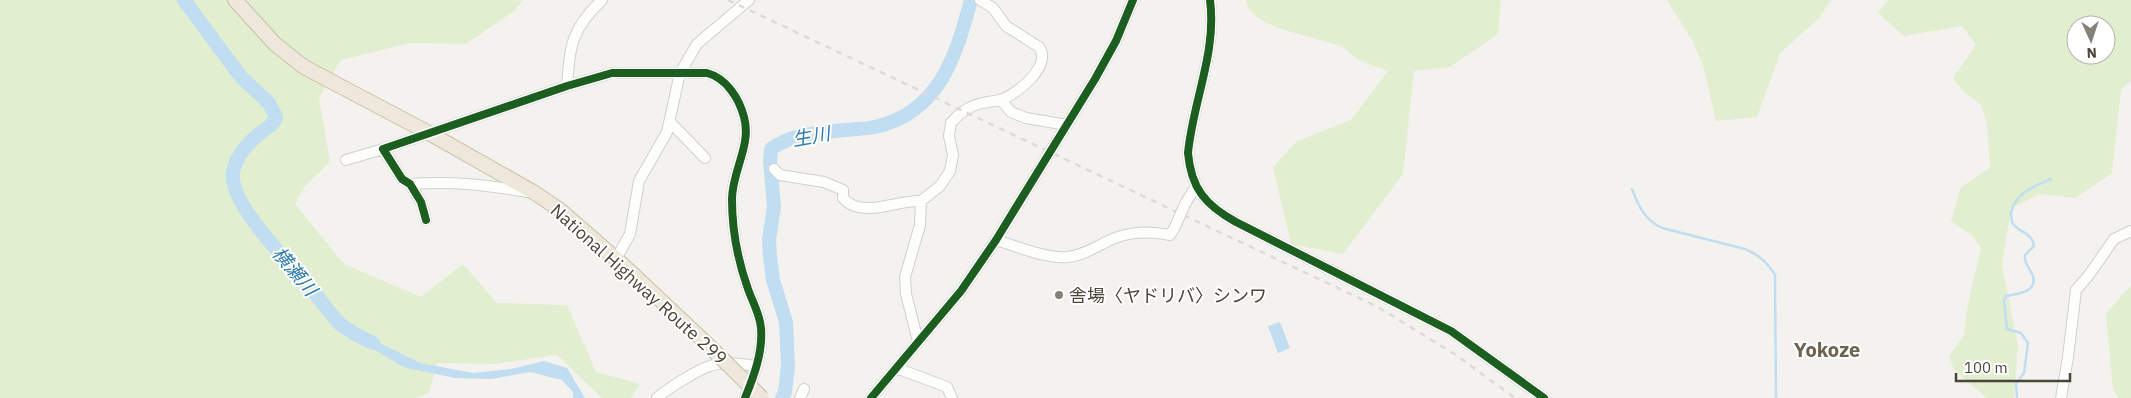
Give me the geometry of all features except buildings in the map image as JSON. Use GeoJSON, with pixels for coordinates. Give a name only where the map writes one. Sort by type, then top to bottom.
{"type":"FeatureCollection","features":[{"type":"Feature","properties":{"kind":"highway","name":"National Highway Route 299"},"geometry":{"type":"LineString","coordinates":[[235,0],[275,44],[304,67],[429,133],[535,193],[560,210],[616,259],[762,398]]}},
{"type":"Feature","properties":{"kind":"street"},"geometry":{"type":"LineString","coordinates":[[567,86],[569,55],[576,33],[586,15],[602,0]]}},
{"type":"Feature","properties":{"kind":"street"},"geometry":{"type":"LineString","coordinates":[[616,259],[624,248],[630,234],[639,181],[667,132],[680,73],[697,44],[749,0]]}},
{"type":"Feature","properties":{"kind":"street"},"geometry":{"type":"LineString","coordinates":[[871,398],[961,291],[996,240],[1116,41],[1133,0]]}},
{"type":"Feature","properties":{"kind":"street"},"geometry":{"type":"LineString","coordinates":[[1210,0],[1212,16],[1211,40],[1188,153],[1189,165],[1196,186],[1210,206],[1222,214],[1451,331],[1544,398]]}},
{"type":"Feature","properties":{"kind":"street"},"geometry":{"type":"LineString","coordinates":[[774,169],[780,174],[831,184],[843,190],[843,198],[852,205],[872,208],[911,200],[921,201],[940,186],[950,171],[953,155],[949,136],[952,123],[971,107],[1000,100],[1023,87],[1039,68],[1043,55],[1039,47],[1006,26],[993,8],[983,2]]}},
{"type":"Feature","properties":{"kind":"street"},"geometry":{"type":"LineString","coordinates":[[346,160],[567,86],[612,73],[707,73],[716,75],[730,89],[744,117],[747,130],[745,144],[735,173],[732,199],[733,221],[742,271],[761,327],[760,349],[754,377],[745,398]]}},
{"type":"Feature","properties":{"kind":"street"},"geometry":{"type":"LineString","coordinates":[[1000,100],[1011,112],[1026,118],[1067,125]]}},
{"type":"Feature","properties":{"kind":"street"},"geometry":{"type":"LineString","coordinates":[[670,122],[705,158]]}},
{"type":"Feature","properties":{"kind":"street"},"geometry":{"type":"LineString","coordinates":[[383,149],[402,179],[410,184],[421,202],[426,220]]}},
{"type":"Feature","properties":{"kind":"street"},"geometry":{"type":"LineString","coordinates":[[410,184],[449,182],[535,193]]}},
{"type":"Feature","properties":{"kind":"street"},"geometry":{"type":"LineString","coordinates":[[996,240],[1052,256],[1067,257],[1081,254],[1112,239],[1126,235],[1147,231],[1170,234],[1196,186]]}},
{"type":"Feature","properties":{"kind":"street"},"geometry":{"type":"LineString","coordinates":[[918,341],[906,294],[905,276],[920,225],[921,201]]}},
{"type":"Feature","properties":{"kind":"street"},"geometry":{"type":"LineString","coordinates":[[2061,398],[2076,290],[2114,239],[2131,231]]}},
{"type":"Feature","properties":{"kind":"street"},"geometry":{"type":"LineString","coordinates":[[657,398],[664,392],[710,366],[731,363],[756,366]]}},
{"type":"Feature","properties":{"kind":"street"},"geometry":{"type":"LineString","coordinates":[[896,368],[947,387],[952,398]]}},
{"type":"Feature","properties":{"kind":"green space"},"geometry":{"type":"Polygon","coordinates":[[[0,0],[523,0],[514,11],[466,44],[410,43],[341,60],[319,98],[330,162],[304,187],[295,204],[344,264],[421,297],[463,264],[497,303],[567,305],[596,372],[640,384],[631,398],[602,398],[557,355],[495,364],[437,363],[429,393],[415,398],[0,398],[0,0]]]}},
{"type":"Feature","properties":{"kind":"green space"},"geometry":{"type":"Polygon","coordinates":[[[1246,0],[1501,0],[1498,34],[1450,67],[1414,71],[1403,174],[1343,254],[1291,244],[1273,167],[1297,141],[1351,120],[1388,71],[1367,64],[1354,57],[1344,48],[1334,44],[1273,26],[1260,19],[1250,10],[1246,0]]]}},
{"type":"Feature","properties":{"kind":"green space"},"geometry":{"type":"Polygon","coordinates":[[[1667,0],[1831,0],[1819,18],[1780,53],[1757,117],[1716,121],[1703,65],[1693,42],[1667,0]]]}},
{"type":"Feature","properties":{"kind":"green space"},"geometry":{"type":"Polygon","coordinates":[[[1888,0],[2131,0],[2131,80],[2121,90],[2112,173],[2075,198],[2040,194],[2011,208],[2002,265],[2018,346],[2014,398],[1987,398],[1954,370],[1949,356],[1964,335],[1968,304],[1981,248],[1973,236],[1951,221],[1961,187],[1990,168],[1987,123],[1981,105],[1963,91],[1953,78],[1976,45],[1962,26],[1904,36],[1878,13],[1888,0]]]}},
{"type":"Feature","properties":{"kind":"green space"},"geometry":{"type":"Polygon","coordinates":[[[2131,285],[2131,398],[2119,398],[2113,390],[2106,314],[2131,285]]]}},
{"type":"Feature","properties":{"kind":"water"},"geometry":{"type":"Polygon","coordinates":[[[1280,322],[1290,348],[1278,353],[1268,326],[1280,322]]]}},
{"type":"Feature","properties":{"kind":"water"},"geometry":{"type":"Polygon","coordinates":[[[344,331],[384,345],[420,363],[473,373],[511,369],[544,361],[567,368],[585,398],[573,398],[573,392],[562,380],[530,372],[492,379],[455,378],[403,367],[344,331]]]}},
{"type":"Feature","properties":{"kind":"waterway","name":"横瀬川"},"geometry":{"type":"LineString","coordinates":[[184,0],[241,77],[269,103],[276,117],[271,125],[245,147],[236,162],[233,173],[234,186],[241,201],[264,235],[336,320],[352,332],[373,343]]}},
{"type":"Feature","properties":{"kind":"waterway","name":"生川"},"geometry":{"type":"LineString","coordinates":[[782,398],[785,392],[788,366],[786,322],[773,280],[770,257],[769,239],[774,207],[770,161],[771,149],[788,140],[806,135],[875,127],[897,120],[915,109],[930,95],[951,61],[959,42],[971,0]]}},
{"type":"Feature","properties":{"kind":"waterway"},"geometry":{"type":"LineString","coordinates":[[2017,398],[2016,384],[2024,373],[2028,343],[2021,333],[2007,329],[2004,300],[2006,296],[2026,291],[2033,285],[2034,280],[2026,263],[2025,255],[2034,246],[2031,238],[2013,224],[2011,213],[2013,206],[2021,195],[2051,179]]}},
{"type":"Feature","properties":{"kind":"waterway"},"geometry":{"type":"LineString","coordinates":[[1632,189],[1646,216],[1662,228],[1745,249],[1762,259],[1772,270],[1775,275],[1776,398]]}},
{"type":"Feature","properties":{"kind":"railway"},"geometry":{"type":"LineString","coordinates":[[728,0],[1378,307],[1456,355],[1515,398]]}},
{"type":"Feature","properties":{"kind":"cycle path"},"geometry":{"type":"LineString","coordinates":[[871,398],[961,291],[996,240],[1095,79],[1116,41],[1133,0]]}},
{"type":"Feature","properties":{"kind":"cycle path"},"geometry":{"type":"LineString","coordinates":[[1210,0],[1210,39],[1188,153],[1192,176],[1196,186],[1208,202],[1225,216],[1236,222],[1451,331],[1544,398]]}},
{"type":"Feature","properties":{"kind":"cycle path"},"geometry":{"type":"LineString","coordinates":[[426,220],[421,202],[410,184],[402,179],[383,149],[567,86],[612,73],[707,73],[720,79],[731,90],[739,103],[746,127],[744,148],[733,189],[733,221],[741,267],[759,318],[761,346],[752,381],[745,398]]}},
{"type":"Feature","properties":{"kind":"place","name":"舎場〈ヤドリバ〉シンワ"},"geometry":{"type":"Point","coordinates":[1059,295]}},
{"type":"Feature","properties":{"kind":"district","name":"Yokoze"},"geometry":{"type":"Point","coordinates":[1827,349]}}]}
